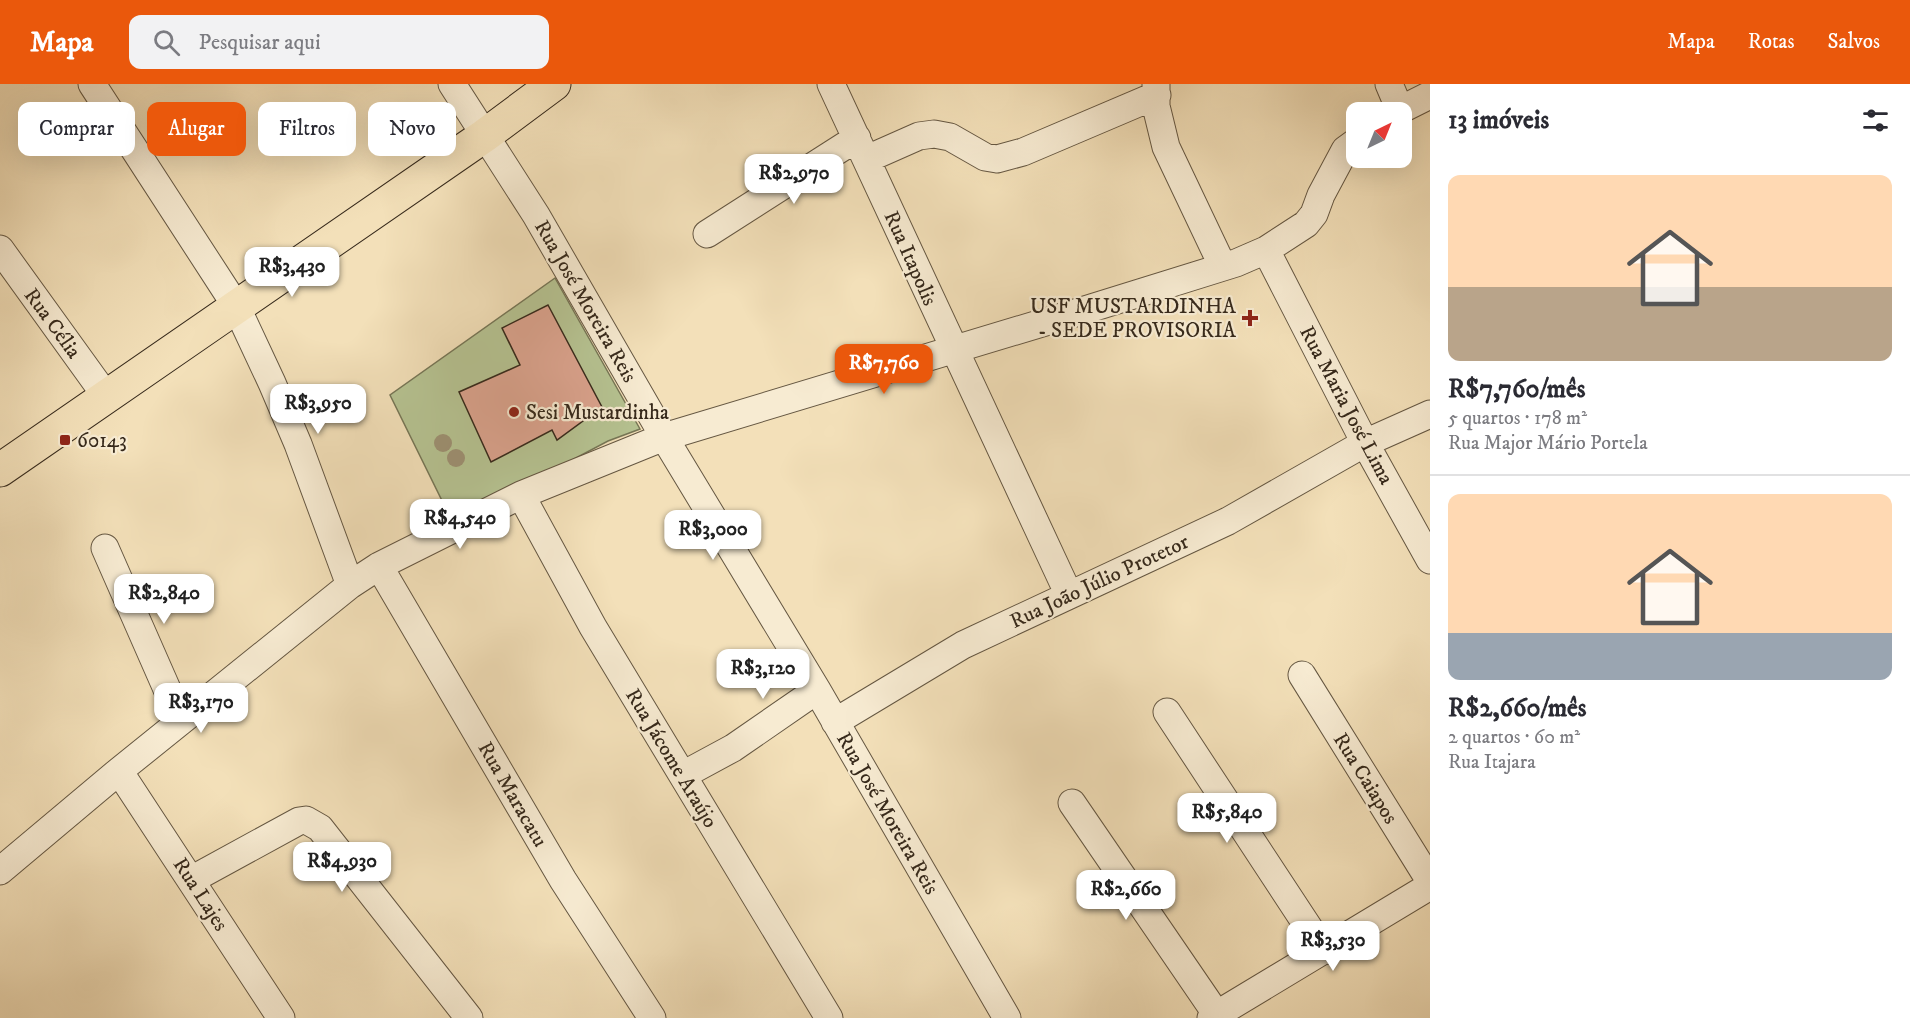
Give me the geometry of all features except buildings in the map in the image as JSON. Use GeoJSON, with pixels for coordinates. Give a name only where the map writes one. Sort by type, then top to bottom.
{"type":"FeatureCollection","features":[{"type":"Feature","properties":{"kind":"main road"},"geometry":{"type":"LineString","coordinates":[[0,470],[484,136],[554,84]]}},
{"type":"Feature","properties":{"kind":"street"},"geometry":{"type":"LineString","coordinates":[[92,84],[236,306],[298,444],[350,585]]}},
{"type":"Feature","properties":{"kind":"street","name":"Rua José Moreira Reis"},"geometry":{"type":"LineString","coordinates":[[452,84],[536,215],[664,437],[817,690],[1007,1018]]}},
{"type":"Feature","properties":{"kind":"street","name":"Rua Itapolis"},"geometry":{"type":"LineString","coordinates":[[831,84],[1069,595]]}},
{"type":"Feature","properties":{"kind":"street"},"geometry":{"type":"LineString","coordinates":[[1389,84],[1395,102]]}},
{"type":"Feature","properties":{"kind":"street"},"geometry":{"type":"LineString","coordinates":[[707,234],[862,149],[934,134],[950,137],[985,157],[997,159],[1023,152],[1156,90],[1159,126],[1166,147],[1223,267]]}},
{"type":"Feature","properties":{"kind":"street"},"geometry":{"type":"LineString","coordinates":[[1412,104],[1430,95]]}},
{"type":"Feature","properties":{"kind":"street"},"geometry":{"type":"LineString","coordinates":[[0,871],[119,771],[350,585],[380,566],[521,495],[664,437],[954,351],[1223,267],[1266,250],[1306,224],[1314,214],[1321,195],[1346,149]]}},
{"type":"Feature","properties":{"kind":"street","name":"Rua Célia"},"geometry":{"type":"LineString","coordinates":[[0,249],[106,396]]}},
{"type":"Feature","properties":{"kind":"street","name":"Rua Maria José Lima"},"geometry":{"type":"LineString","coordinates":[[1266,250],[1365,443],[1427,550]]}},
{"type":"Feature","properties":{"kind":"street","name":"Rua João Júlio Protetor"},"geometry":{"type":"LineString","coordinates":[[835,722],[963,645],[1228,521],[1365,443],[1430,414]]}},
{"type":"Feature","properties":{"kind":"street","name":"Rua Jácome Araújo"},"geometry":{"type":"LineString","coordinates":[[521,495],[592,627],[830,1018]]}},
{"type":"Feature","properties":{"kind":"street"},"geometry":{"type":"LineString","coordinates":[[105,548],[182,721]]}},
{"type":"Feature","properties":{"kind":"street","name":"Rua Maracatu"},"geometry":{"type":"LineString","coordinates":[[380,566],[563,880],[652,1018]]}},
{"type":"Feature","properties":{"kind":"street","name":"Rua Caiapos"},"geometry":{"type":"LineString","coordinates":[[1302,675],[1430,881]]}},
{"type":"Feature","properties":{"kind":"street"},"geometry":{"type":"LineString","coordinates":[[683,775],[733,748],[817,690]]}},
{"type":"Feature","properties":{"kind":"street"},"geometry":{"type":"LineString","coordinates":[[1167,712],[1324,951]]}},
{"type":"Feature","properties":{"kind":"street","name":"Rua Lajes"},"geometry":{"type":"LineString","coordinates":[[119,771],[281,1018]]}},
{"type":"Feature","properties":{"kind":"street"},"geometry":{"type":"LineString","coordinates":[[1072,803],[1214,1016],[1430,886]]}},
{"type":"Feature","properties":{"kind":"street"},"geometry":{"type":"LineString","coordinates":[[191,880],[299,821],[306,820],[320,828],[469,1018]]}},
{"type":"Feature","properties":{"kind":"green space","name":"Sesi Mustardinha"},"geometry":{"type":"Polygon","coordinates":[[[555,278],[640,429],[608,441],[453,523],[390,395],[555,278]]]}},
{"type":"Feature","properties":{"kind":"place","name":"USF MUSTARDINHA - SEDE PROVISORIA"},"geometry":{"type":"Point","coordinates":[1250,318]}},
{"type":"Feature","properties":{"kind":"place","name":"Sesi Mustardinha"},"geometry":{"type":"Point","coordinates":[514,412]}},
{"type":"Feature","properties":{"kind":"place","name":"60143"},"geometry":{"type":"Point","coordinates":[65,440]}}]}
